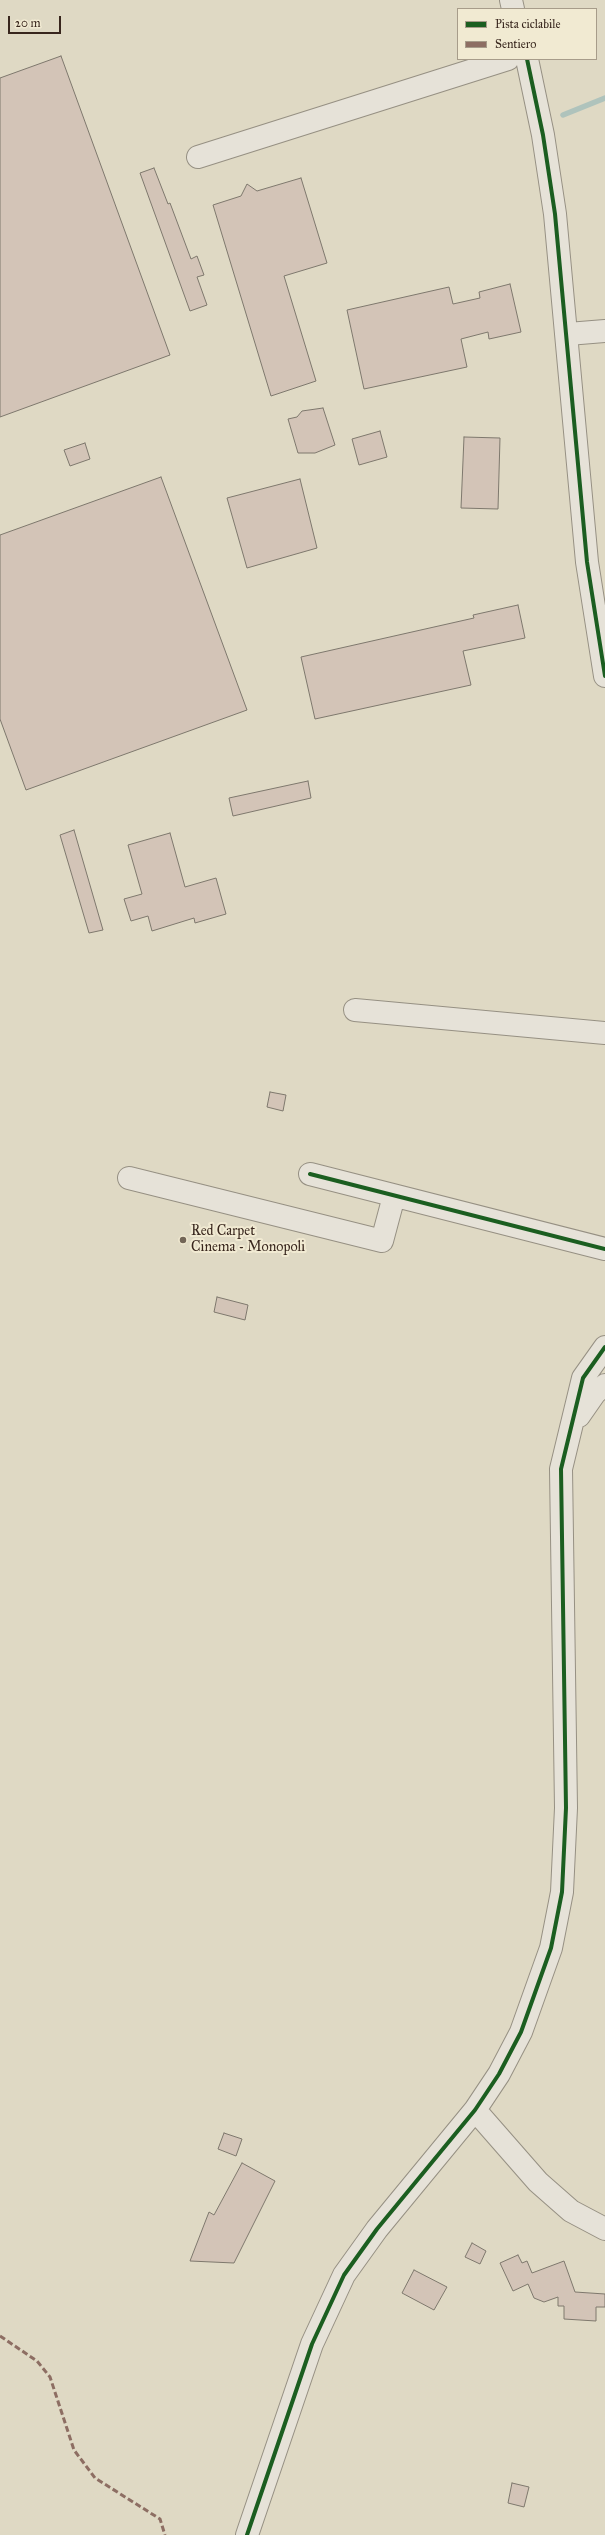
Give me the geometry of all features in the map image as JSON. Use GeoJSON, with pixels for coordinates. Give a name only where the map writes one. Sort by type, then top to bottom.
{"type":"FeatureCollection","features":[{"type":"Feature","properties":{"kind":"street"},"geometry":{"type":"LineString","coordinates":[[198,157],[505,60]]}},
{"type":"Feature","properties":{"kind":"street"},"geometry":{"type":"LineString","coordinates":[[526,60],[543,135],[555,214],[568,334],[587,562],[605,676]]}},
{"type":"Feature","properties":{"kind":"street"},"geometry":{"type":"LineString","coordinates":[[568,334],[605,331]]}},
{"type":"Feature","properties":{"kind":"street"},"geometry":{"type":"LineString","coordinates":[[355,1010],[605,1033]]}},
{"type":"Feature","properties":{"kind":"street"},"geometry":{"type":"LineString","coordinates":[[310,1174],[605,1249]]}},
{"type":"Feature","properties":{"kind":"street"},"geometry":{"type":"LineString","coordinates":[[129,1178],[382,1241],[394,1196]]}},
{"type":"Feature","properties":{"kind":"street"},"geometry":{"type":"LineString","coordinates":[[248,2535],[312,2344],[344,2275],[377,2229],[475,2110],[499,2074],[521,2032],[551,1948],[562,1892],[566,1808],[561,1469],[583,1378],[605,1347]]}},
{"type":"Feature","properties":{"kind":"street"},"geometry":{"type":"LineString","coordinates":[[572,1426],[595,1393],[605,1384]]}},
{"type":"Feature","properties":{"kind":"street"},"geometry":{"type":"LineString","coordinates":[[475,2110],[538,2182],[571,2210],[605,2229]]}},
{"type":"Feature","properties":{"kind":"building"},"geometry":{"type":"Polygon","coordinates":[[[61,56],[170,355],[0,417],[0,78],[61,56]]]}},
{"type":"Feature","properties":{"kind":"building"},"geometry":{"type":"Polygon","coordinates":[[[154,168],[168,204],[170,203],[191,259],[197,256],[204,275],[197,277],[207,305],[190,311],[140,173],[154,168]]]}},
{"type":"Feature","properties":{"kind":"building"},"geometry":{"type":"Polygon","coordinates":[[[301,178],[327,263],[284,276],[316,381],[271,396],[213,205],[241,196],[247,184],[257,191],[301,178]]]}},
{"type":"Feature","properties":{"kind":"building"},"geometry":{"type":"Polygon","coordinates":[[[510,284],[521,332],[489,339],[488,332],[461,339],[467,367],[364,389],[347,310],[449,287],[453,304],[480,298],[479,292],[510,284]]]}},
{"type":"Feature","properties":{"kind":"building"},"geometry":{"type":"Polygon","coordinates":[[[323,408],[335,445],[315,453],[298,453],[288,419],[297,417],[302,411],[323,408]]]}},
{"type":"Feature","properties":{"kind":"building"},"geometry":{"type":"Polygon","coordinates":[[[380,431],[387,457],[359,465],[352,439],[380,431]]]}},
{"type":"Feature","properties":{"kind":"building"},"geometry":{"type":"Polygon","coordinates":[[[464,437],[500,438],[498,509],[461,508],[464,437]]]}},
{"type":"Feature","properties":{"kind":"building"},"geometry":{"type":"Polygon","coordinates":[[[85,443],[90,459],[70,466],[64,450],[85,443]]]}},
{"type":"Feature","properties":{"kind":"building"},"geometry":{"type":"Polygon","coordinates":[[[161,477],[247,710],[26,790],[0,719],[0,535],[161,477]]]}},
{"type":"Feature","properties":{"kind":"building"},"geometry":{"type":"Polygon","coordinates":[[[300,479],[317,548],[247,568],[227,498],[300,479]]]}},
{"type":"Feature","properties":{"kind":"building"},"geometry":{"type":"Polygon","coordinates":[[[518,605],[525,638],[463,651],[471,685],[315,719],[301,657],[474,618],[473,615],[518,605]]]}},
{"type":"Feature","properties":{"kind":"building"},"geometry":{"type":"Polygon","coordinates":[[[308,781],[311,798],[233,816],[229,798],[308,781]]]}},
{"type":"Feature","properties":{"kind":"building"},"geometry":{"type":"Polygon","coordinates":[[[74,830],[103,930],[89,933],[60,835],[74,830]]]}},
{"type":"Feature","properties":{"kind":"building"},"geometry":{"type":"Polygon","coordinates":[[[170,833],[185,887],[216,878],[226,914],[195,923],[194,918],[152,931],[148,916],[131,921],[124,899],[142,894],[128,845],[170,833]]]}},
{"type":"Feature","properties":{"kind":"building"},"geometry":{"type":"Polygon","coordinates":[[[270,1092],[286,1095],[283,1111],[267,1107],[270,1092]]]}},
{"type":"Feature","properties":{"kind":"building"},"geometry":{"type":"Polygon","coordinates":[[[217,1297],[248,1305],[245,1320],[214,1312],[217,1297]]]}},
{"type":"Feature","properties":{"kind":"building"},"geometry":{"type":"Polygon","coordinates":[[[224,2133],[242,2139],[236,2156],[218,2149],[224,2133]]]}},
{"type":"Feature","properties":{"kind":"building"},"geometry":{"type":"Polygon","coordinates":[[[242,2163],[275,2181],[234,2263],[190,2261],[209,2212],[214,2215],[242,2163]]]}},
{"type":"Feature","properties":{"kind":"building"},"geometry":{"type":"Polygon","coordinates":[[[472,2243],[486,2251],[480,2264],[465,2257],[472,2243]]]}},
{"type":"Feature","properties":{"kind":"building"},"geometry":{"type":"Polygon","coordinates":[[[518,2255],[522,2263],[527,2261],[532,2273],[564,2261],[575,2292],[605,2294],[605,2307],[596,2307],[596,2321],[564,2319],[564,2306],[558,2306],[558,2297],[544,2302],[534,2298],[528,2284],[513,2291],[500,2263],[518,2255]]]}},
{"type":"Feature","properties":{"kind":"building"},"geometry":{"type":"Polygon","coordinates":[[[414,2270],[447,2287],[434,2310],[402,2293],[414,2270]]]}},
{"type":"Feature","properties":{"kind":"building"},"geometry":{"type":"Polygon","coordinates":[[[512,2483],[529,2487],[524,2507],[508,2503],[512,2483]]]}},
{"type":"Feature","properties":{"kind":"waterway"},"geometry":{"type":"LineString","coordinates":[[563,115],[605,98]]}},
{"type":"Feature","properties":{"kind":"marked path"},"geometry":{"type":"LineString","coordinates":[[0,2336],[37,2361],[50,2377],[74,2450],[95,2478],[160,2519],[165,2535]]}},
{"type":"Feature","properties":{"kind":"cycle path"},"geometry":{"type":"LineString","coordinates":[[527,60],[543,135],[555,214],[587,562],[605,676]]}},
{"type":"Feature","properties":{"kind":"cycle path"},"geometry":{"type":"LineString","coordinates":[[310,1174],[605,1249]]}},
{"type":"Feature","properties":{"kind":"cycle path"},"geometry":{"type":"LineString","coordinates":[[247,2535],[312,2344],[344,2275],[377,2229],[475,2110],[499,2074],[521,2032],[551,1948],[562,1892],[566,1808],[561,1469],[583,1378],[605,1347]]}},
{"type":"Feature","properties":{"kind":"place","name":"Red Carpet Cinema - Monopoli"},"geometry":{"type":"Point","coordinates":[183,1240]}}]}
